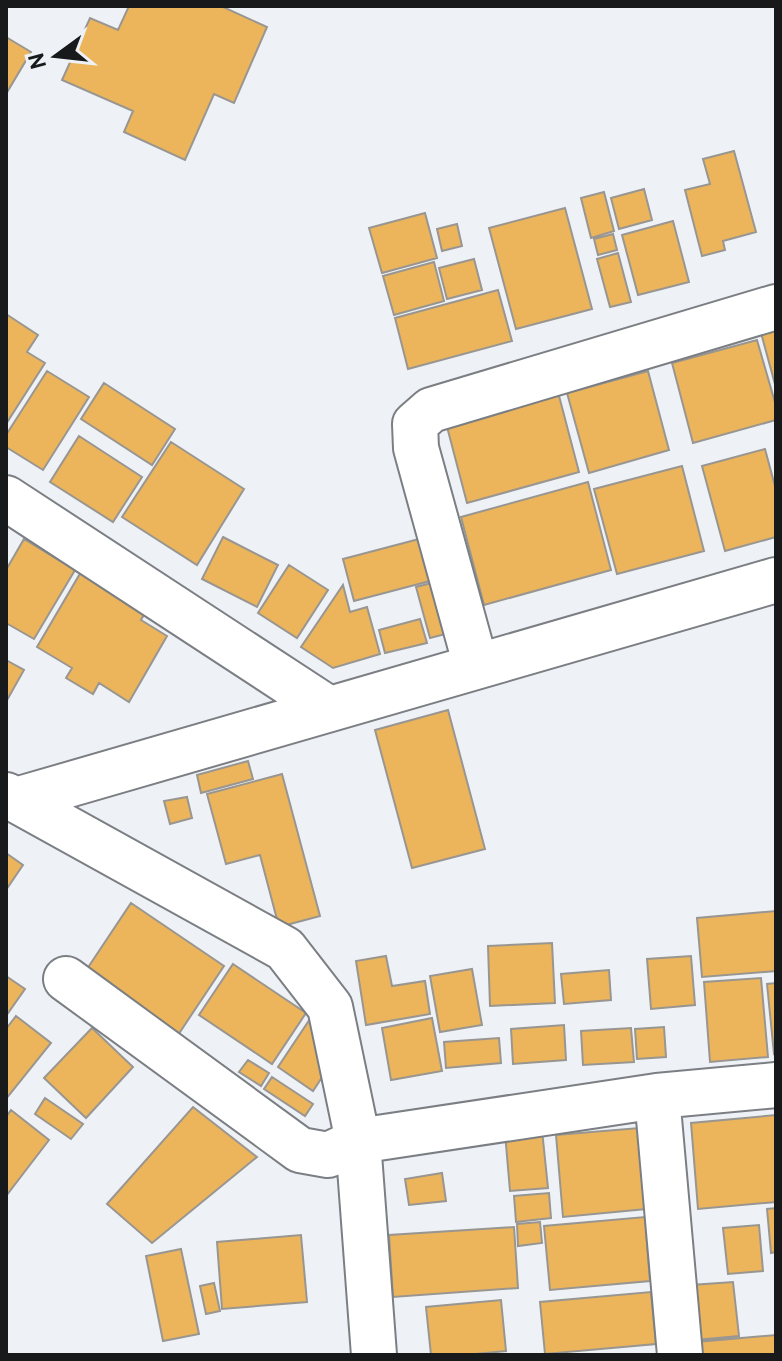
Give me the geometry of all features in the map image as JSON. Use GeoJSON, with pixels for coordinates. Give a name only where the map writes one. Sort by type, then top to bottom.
{"type":"FeatureCollection","features":[{"type":"Feature","properties":{"kind":"street"},"geometry":{"type":"LineString","coordinates":[[476,666],[416,448],[415,424],[431,410],[776,307]]}},
{"type":"Feature","properties":{"kind":"street"},"geometry":{"type":"LineString","coordinates":[[6,498],[329,709]]}},
{"type":"Feature","properties":{"kind":"street"},"geometry":{"type":"LineString","coordinates":[[11,798],[776,580]]}},
{"type":"Feature","properties":{"kind":"street"},"geometry":{"type":"LineString","coordinates":[[11,798],[285,949],[330,1007],[358,1141],[374,1355]]}},
{"type":"Feature","properties":{"kind":"street"},"geometry":{"type":"LineString","coordinates":[[66,979],[300,1150],[328,1155],[358,1141],[657,1096],[776,1085]]}},
{"type":"Feature","properties":{"kind":"street"},"geometry":{"type":"LineString","coordinates":[[657,1096],[680,1355]]}},
{"type":"Feature","properties":{"kind":"building"},"geometry":{"type":"Polygon","coordinates":[[[129,6],[221,6],[267,27],[234,103],[214,94],[185,160],[124,132],[133,111],[62,80],[90,18],[118,30],[129,6]]]}},
{"type":"Feature","properties":{"kind":"building"},"geometry":{"type":"Polygon","coordinates":[[[6,37],[31,52],[6,94],[6,37]]]}},
{"type":"Feature","properties":{"kind":"building"},"geometry":{"type":"Polygon","coordinates":[[[734,151],[756,232],[723,241],[725,250],[702,256],[685,190],[710,184],[703,159],[734,151]]]}},
{"type":"Feature","properties":{"kind":"building"},"geometry":{"type":"Polygon","coordinates":[[[644,189],[652,220],[619,229],[611,198],[644,189]]]}},
{"type":"Feature","properties":{"kind":"building"},"geometry":{"type":"Polygon","coordinates":[[[604,192],[614,231],[591,238],[581,198],[604,192]]]}},
{"type":"Feature","properties":{"kind":"building"},"geometry":{"type":"Polygon","coordinates":[[[565,208],[592,309],[516,329],[489,228],[565,208]]]}},
{"type":"Feature","properties":{"kind":"building"},"geometry":{"type":"Polygon","coordinates":[[[425,213],[437,258],[382,273],[369,228],[425,213]]]}},
{"type":"Feature","properties":{"kind":"building"},"geometry":{"type":"Polygon","coordinates":[[[673,221],[689,282],[638,295],[622,235],[673,221]]]}},
{"type":"Feature","properties":{"kind":"building"},"geometry":{"type":"Polygon","coordinates":[[[457,224],[462,246],[442,251],[437,229],[457,224]]]}},
{"type":"Feature","properties":{"kind":"building"},"geometry":{"type":"Polygon","coordinates":[[[613,234],[617,250],[598,255],[594,239],[613,234]]]}},
{"type":"Feature","properties":{"kind":"building"},"geometry":{"type":"Polygon","coordinates":[[[618,253],[631,302],[610,307],[597,259],[618,253]]]}},
{"type":"Feature","properties":{"kind":"building"},"geometry":{"type":"Polygon","coordinates":[[[474,259],[482,290],[447,299],[439,268],[474,259]]]}},
{"type":"Feature","properties":{"kind":"building"},"geometry":{"type":"Polygon","coordinates":[[[434,262],[444,301],[394,315],[383,276],[434,262]]]}},
{"type":"Feature","properties":{"kind":"building"},"geometry":{"type":"Polygon","coordinates":[[[498,290],[512,341],[408,369],[395,318],[498,290]]]}},
{"type":"Feature","properties":{"kind":"building"},"geometry":{"type":"Polygon","coordinates":[[[6,314],[38,335],[27,352],[45,363],[6,424],[6,314]]]}},
{"type":"Feature","properties":{"kind":"building"},"geometry":{"type":"Polygon","coordinates":[[[776,329],[776,388],[761,333],[776,329]]]}},
{"type":"Feature","properties":{"kind":"building"},"geometry":{"type":"Polygon","coordinates":[[[757,340],[776,406],[776,420],[693,443],[672,363],[757,340]]]}},
{"type":"Feature","properties":{"kind":"building"},"geometry":{"type":"Polygon","coordinates":[[[47,371],[89,397],[43,470],[6,447],[6,435],[47,371]]]}},
{"type":"Feature","properties":{"kind":"building"},"geometry":{"type":"Polygon","coordinates":[[[648,371],[669,450],[589,473],[567,393],[648,371]]]}},
{"type":"Feature","properties":{"kind":"building"},"geometry":{"type":"Polygon","coordinates":[[[104,383],[175,429],[152,465],[81,419],[104,383]]]}},
{"type":"Feature","properties":{"kind":"building"},"geometry":{"type":"Polygon","coordinates":[[[558,392],[579,472],[467,503],[446,423],[558,392]]]}},
{"type":"Feature","properties":{"kind":"building"},"geometry":{"type":"Polygon","coordinates":[[[79,436],[142,477],[113,522],[50,482],[79,436]]]}},
{"type":"Feature","properties":{"kind":"building"},"geometry":{"type":"Polygon","coordinates":[[[171,442],[244,489],[197,565],[122,517],[171,442]]]}},
{"type":"Feature","properties":{"kind":"building"},"geometry":{"type":"Polygon","coordinates":[[[765,449],[776,490],[776,537],[725,551],[702,466],[765,449]]]}},
{"type":"Feature","properties":{"kind":"building"},"geometry":{"type":"Polygon","coordinates":[[[682,466],[704,551],[617,574],[594,489],[682,466]]]}},
{"type":"Feature","properties":{"kind":"building"},"geometry":{"type":"Polygon","coordinates":[[[588,482],[611,570],[484,605],[461,517],[588,482]]]}},
{"type":"Feature","properties":{"kind":"building"},"geometry":{"type":"Polygon","coordinates":[[[223,537],[278,565],[257,607],[202,579],[223,537]]]}},
{"type":"Feature","properties":{"kind":"building"},"geometry":{"type":"Polygon","coordinates":[[[24,539],[75,570],[34,639],[6,623],[6,570],[24,539]]]}},
{"type":"Feature","properties":{"kind":"building"},"geometry":{"type":"Polygon","coordinates":[[[419,539],[430,581],[354,601],[343,559],[419,539]]]}},
{"type":"Feature","properties":{"kind":"building"},"geometry":{"type":"Polygon","coordinates":[[[289,565],[328,590],[297,638],[258,613],[289,565]]]}},
{"type":"Feature","properties":{"kind":"building"},"geometry":{"type":"Polygon","coordinates":[[[81,572],[146,611],[141,620],[167,636],[129,702],[99,683],[93,694],[66,678],[72,668],[37,647],[81,572]]]}},
{"type":"Feature","properties":{"kind":"building"},"geometry":{"type":"Polygon","coordinates":[[[435,582],[449,633],[430,638],[416,587],[435,582]]]}},
{"type":"Feature","properties":{"kind":"building"},"geometry":{"type":"Polygon","coordinates":[[[343,585],[350,612],[367,607],[380,654],[333,668],[301,647],[343,585]]]}},
{"type":"Feature","properties":{"kind":"building"},"geometry":{"type":"Polygon","coordinates":[[[420,619],[427,643],[385,653],[379,630],[420,619]]]}},
{"type":"Feature","properties":{"kind":"building"},"geometry":{"type":"Polygon","coordinates":[[[6,660],[24,670],[6,702],[6,660]]]}},
{"type":"Feature","properties":{"kind":"building"},"geometry":{"type":"Polygon","coordinates":[[[448,710],[485,849],[412,868],[375,730],[448,710]]]}},
{"type":"Feature","properties":{"kind":"building"},"geometry":{"type":"Polygon","coordinates":[[[248,761],[253,779],[201,793],[197,775],[248,761]]]}},
{"type":"Feature","properties":{"kind":"building"},"geometry":{"type":"Polygon","coordinates":[[[282,774],[320,916],[279,927],[260,855],[226,864],[207,794],[282,774]]]}},
{"type":"Feature","properties":{"kind":"building"},"geometry":{"type":"Polygon","coordinates":[[[187,797],[192,818],[170,824],[164,801],[187,797]]]}},
{"type":"Feature","properties":{"kind":"building"},"geometry":{"type":"Polygon","coordinates":[[[6,853],[23,865],[6,890],[6,853]]]}},
{"type":"Feature","properties":{"kind":"building"},"geometry":{"type":"Polygon","coordinates":[[[131,903],[224,966],[178,1035],[85,972],[131,903]]]}},
{"type":"Feature","properties":{"kind":"building"},"geometry":{"type":"Polygon","coordinates":[[[776,911],[776,971],[702,977],[697,918],[776,911]]]}},
{"type":"Feature","properties":{"kind":"building"},"geometry":{"type":"Polygon","coordinates":[[[552,943],[555,1003],[490,1006],[488,946],[552,943]]]}},
{"type":"Feature","properties":{"kind":"building"},"geometry":{"type":"Polygon","coordinates":[[[386,956],[392,986],[425,981],[430,1014],[366,1025],[356,961],[386,956]]]}},
{"type":"Feature","properties":{"kind":"building"},"geometry":{"type":"Polygon","coordinates":[[[691,956],[695,1005],[651,1009],[647,959],[691,956]]]}},
{"type":"Feature","properties":{"kind":"building"},"geometry":{"type":"Polygon","coordinates":[[[233,964],[306,1013],[272,1064],[199,1015],[233,964]]]}},
{"type":"Feature","properties":{"kind":"building"},"geometry":{"type":"Polygon","coordinates":[[[472,969],[482,1025],[440,1032],[430,976],[472,969]]]}},
{"type":"Feature","properties":{"kind":"building"},"geometry":{"type":"Polygon","coordinates":[[[609,970],[611,1000],[564,1004],[561,974],[609,970]]]}},
{"type":"Feature","properties":{"kind":"building"},"geometry":{"type":"Polygon","coordinates":[[[6,976],[25,989],[6,1016],[6,976]]]}},
{"type":"Feature","properties":{"kind":"building"},"geometry":{"type":"Polygon","coordinates":[[[761,978],[768,1057],[710,1062],[704,982],[761,978]]]}},
{"type":"Feature","properties":{"kind":"building"},"geometry":{"type":"Polygon","coordinates":[[[776,983],[776,1053],[774,1054],[767,984],[776,983]]]}},
{"type":"Feature","properties":{"kind":"building"},"geometry":{"type":"Polygon","coordinates":[[[16,1016],[51,1043],[6,1099],[6,1029],[16,1016]]]}},
{"type":"Feature","properties":{"kind":"building"},"geometry":{"type":"Polygon","coordinates":[[[432,1018],[442,1071],[391,1080],[382,1028],[432,1018]]]}},
{"type":"Feature","properties":{"kind":"building"},"geometry":{"type":"Polygon","coordinates":[[[310,1019],[325,1030],[332,1062],[313,1091],[278,1067],[310,1019]]]}},
{"type":"Feature","properties":{"kind":"building"},"geometry":{"type":"Polygon","coordinates":[[[564,1025],[566,1060],[513,1064],[511,1029],[564,1025]]]}},
{"type":"Feature","properties":{"kind":"building"},"geometry":{"type":"Polygon","coordinates":[[[664,1027],[666,1057],[637,1059],[635,1029],[664,1027]]]}},
{"type":"Feature","properties":{"kind":"building"},"geometry":{"type":"Polygon","coordinates":[[[92,1028],[133,1067],[86,1118],[44,1078],[92,1028]]]}},
{"type":"Feature","properties":{"kind":"building"},"geometry":{"type":"Polygon","coordinates":[[[631,1028],[634,1062],[583,1065],[581,1031],[631,1028]]]}},
{"type":"Feature","properties":{"kind":"building"},"geometry":{"type":"Polygon","coordinates":[[[499,1038],[501,1063],[446,1068],[444,1042],[499,1038]]]}},
{"type":"Feature","properties":{"kind":"building"},"geometry":{"type":"Polygon","coordinates":[[[248,1060],[269,1073],[261,1086],[239,1072],[248,1060]]]}},
{"type":"Feature","properties":{"kind":"building"},"geometry":{"type":"Polygon","coordinates":[[[272,1077],[313,1104],[305,1116],[264,1089],[272,1077]]]}},
{"type":"Feature","properties":{"kind":"building"},"geometry":{"type":"Polygon","coordinates":[[[45,1098],[83,1124],[71,1139],[35,1114],[45,1098]]]}},
{"type":"Feature","properties":{"kind":"building"},"geometry":{"type":"Polygon","coordinates":[[[193,1107],[257,1157],[152,1243],[107,1204],[193,1107]]]}},
{"type":"Feature","properties":{"kind":"building"},"geometry":{"type":"Polygon","coordinates":[[[11,1110],[49,1140],[6,1196],[6,1117],[11,1110]]]}},
{"type":"Feature","properties":{"kind":"building"},"geometry":{"type":"Polygon","coordinates":[[[776,1115],[776,1202],[698,1209],[691,1123],[776,1115]]]}},
{"type":"Feature","properties":{"kind":"building"},"geometry":{"type":"Polygon","coordinates":[[[639,1128],[646,1209],[563,1217],[556,1135],[639,1128]]]}},
{"type":"Feature","properties":{"kind":"building"},"geometry":{"type":"Polygon","coordinates":[[[542,1130],[548,1188],[510,1191],[505,1133],[542,1130]]]}},
{"type":"Feature","properties":{"kind":"building"},"geometry":{"type":"Polygon","coordinates":[[[442,1173],[446,1201],[409,1205],[405,1179],[442,1173]]]}},
{"type":"Feature","properties":{"kind":"building"},"geometry":{"type":"Polygon","coordinates":[[[549,1193],[551,1218],[516,1222],[514,1196],[549,1193]]]}},
{"type":"Feature","properties":{"kind":"building"},"geometry":{"type":"Polygon","coordinates":[[[776,1208],[776,1252],[771,1253],[767,1209],[776,1208]]]}},
{"type":"Feature","properties":{"kind":"building"},"geometry":{"type":"Polygon","coordinates":[[[645,1217],[650,1281],[550,1290],[544,1226],[645,1217]]]}},
{"type":"Feature","properties":{"kind":"building"},"geometry":{"type":"Polygon","coordinates":[[[540,1222],[542,1243],[518,1246],[517,1224],[540,1222]]]}},
{"type":"Feature","properties":{"kind":"building"},"geometry":{"type":"Polygon","coordinates":[[[759,1225],[763,1271],[728,1274],[723,1228],[759,1225]]]}},
{"type":"Feature","properties":{"kind":"building"},"geometry":{"type":"Polygon","coordinates":[[[514,1227],[518,1288],[393,1297],[389,1235],[514,1227]]]}},
{"type":"Feature","properties":{"kind":"building"},"geometry":{"type":"Polygon","coordinates":[[[301,1235],[307,1302],[222,1309],[217,1242],[301,1235]]]}},
{"type":"Feature","properties":{"kind":"building"},"geometry":{"type":"Polygon","coordinates":[[[181,1249],[199,1334],[163,1341],[146,1256],[181,1249]]]}},
{"type":"Feature","properties":{"kind":"building"},"geometry":{"type":"Polygon","coordinates":[[[733,1282],[739,1336],[696,1340],[691,1285],[733,1282]]]}},
{"type":"Feature","properties":{"kind":"building"},"geometry":{"type":"Polygon","coordinates":[[[214,1283],[220,1311],[206,1314],[200,1286],[214,1283]]]}},
{"type":"Feature","properties":{"kind":"building"},"geometry":{"type":"Polygon","coordinates":[[[651,1292],[656,1344],[545,1354],[540,1302],[651,1292]]]}},
{"type":"Feature","properties":{"kind":"building"},"geometry":{"type":"Polygon","coordinates":[[[501,1300],[506,1351],[431,1355],[426,1307],[501,1300]]]}},
{"type":"Feature","properties":{"kind":"building"},"geometry":{"type":"Polygon","coordinates":[[[776,1335],[776,1355],[698,1355],[696,1342],[776,1335]]]}}]}
